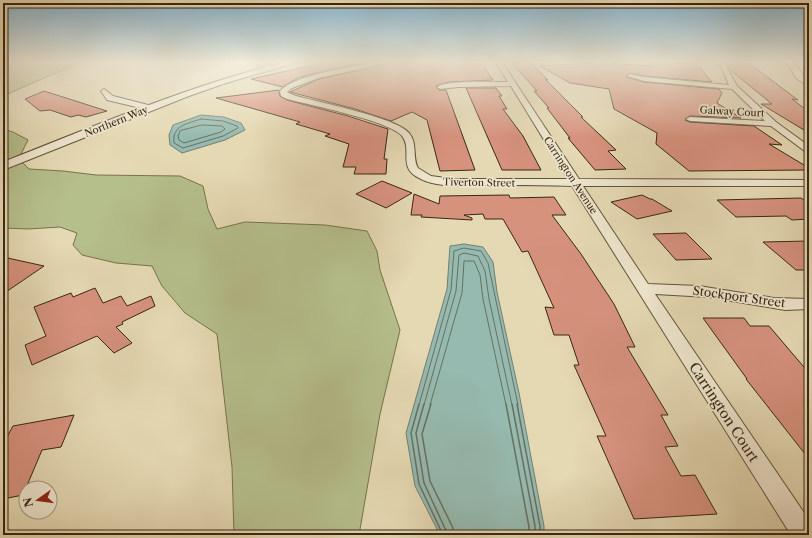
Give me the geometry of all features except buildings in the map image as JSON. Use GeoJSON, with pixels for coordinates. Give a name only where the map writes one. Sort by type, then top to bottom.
{"type":"FeatureCollection","features":[{"type":"Feature","properties":{"kind":"street","name":"Northern Way"},"geometry":{"type":"LineString","coordinates":[[3,166],[206,86]]}},
{"type":"Feature","properties":{"kind":"street","name":"Tiverton Street"},"geometry":{"type":"LineString","coordinates":[[290,86],[285,88],[283,92],[290,97],[383,122],[398,128],[407,136],[411,144],[410,160],[413,169],[420,176],[434,180],[453,182],[809,182]]}},
{"type":"Feature","properties":{"kind":"street"},"geometry":{"type":"LineString","coordinates":[[440,87],[448,86]]}},
{"type":"Feature","properties":{"kind":"street","name":"Carrington Avenue"},"geometry":{"type":"LineString","coordinates":[[514,86],[644,289]]}},
{"type":"Feature","properties":{"kind":"street"},"geometry":{"type":"LineString","coordinates":[[724,86],[734,87],[773,124],[809,150]]}},
{"type":"Feature","properties":{"kind":"street"},"geometry":{"type":"LineString","coordinates":[[104,91],[110,98],[148,108]]}},
{"type":"Feature","properties":{"kind":"street","name":"Galway Court"},"geometry":{"type":"LineString","coordinates":[[690,119],[773,124]]}},
{"type":"Feature","properties":{"kind":"street","name":"Stockport Street"},"geometry":{"type":"LineString","coordinates":[[644,289],[712,292],[770,304],[809,304]]}},
{"type":"Feature","properties":{"kind":"street","name":"Carrington Court"},"geometry":{"type":"LineString","coordinates":[[644,289],[805,535]]}},
{"type":"Feature","properties":{"kind":"green space"},"geometry":{"type":"Polygon","coordinates":[[[3,86],[26,86],[3,96],[3,86]]]}},
{"type":"Feature","properties":{"kind":"green space"},"geometry":{"type":"Polygon","coordinates":[[[3,129],[13,132],[28,140],[20,156],[3,163],[3,129]]]}},
{"type":"Feature","properties":{"kind":"green space"},"geometry":{"type":"Polygon","coordinates":[[[21,161],[29,169],[96,175],[180,176],[203,186],[208,209],[217,229],[245,222],[325,225],[367,231],[377,251],[380,270],[400,330],[380,414],[359,535],[234,535],[232,467],[217,334],[185,313],[162,286],[152,266],[116,263],[82,255],[73,245],[77,233],[60,227],[28,229],[3,228],[3,168],[21,161]]]}},
{"type":"Feature","properties":{"kind":"water"},"geometry":{"type":"Polygon","coordinates":[[[201,115],[224,117],[241,123],[245,130],[225,140],[182,153],[170,145],[169,135],[173,125],[201,115]]]}},
{"type":"Feature","properties":{"kind":"water"},"geometry":{"type":"Polygon","coordinates":[[[464,244],[483,247],[493,262],[497,292],[519,393],[544,526],[544,535],[440,535],[415,486],[406,433],[447,289],[450,246],[464,244]]]}}]}
